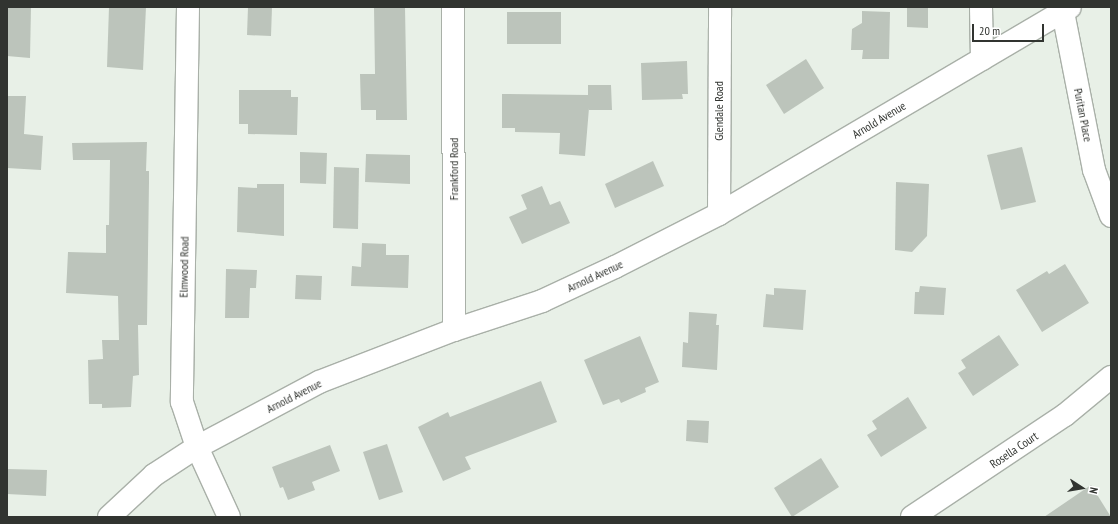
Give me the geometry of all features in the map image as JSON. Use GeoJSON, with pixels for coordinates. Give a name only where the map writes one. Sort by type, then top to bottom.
{"type":"FeatureCollection","features":[{"type":"Feature","properties":{"kind":"street","name":"Elmwood Road"},"geometry":{"type":"LineString","coordinates":[[188,7],[182,402],[197,447],[229,517]]}},
{"type":"Feature","properties":{"kind":"street","name":"Frankford Road"},"geometry":{"type":"LineString","coordinates":[[453,7],[454,330]]}},
{"type":"Feature","properties":{"kind":"street","name":"Glendale Road"},"geometry":{"type":"LineString","coordinates":[[719,214],[720,7]]}},
{"type":"Feature","properties":{"kind":"street"},"geometry":{"type":"LineString","coordinates":[[981,7],[982,59]]}},
{"type":"Feature","properties":{"kind":"street","name":"Arnold Avenue"},"geometry":{"type":"LineString","coordinates":[[109,517],[154,476],[197,447],[319,382],[454,330],[542,301],[719,214],[1066,9]]}},
{"type":"Feature","properties":{"kind":"street","name":"Puritan Place"},"geometry":{"type":"LineString","coordinates":[[1066,9],[1094,170],[1111,216]]}},
{"type":"Feature","properties":{"kind":"street","name":"Rosella Court"},"geometry":{"type":"LineString","coordinates":[[912,517],[1065,415],[1111,377]]}},
{"type":"Feature","properties":{"kind":"building"},"geometry":{"type":"Polygon","coordinates":[[[7,7],[31,7],[30,58],[7,56],[7,7]]]}},
{"type":"Feature","properties":{"kind":"building"},"geometry":{"type":"Polygon","coordinates":[[[109,7],[146,7],[143,70],[107,67],[109,7]]]}},
{"type":"Feature","properties":{"kind":"building"},"geometry":{"type":"Polygon","coordinates":[[[248,7],[272,7],[271,36],[247,35],[248,7]]]}},
{"type":"Feature","properties":{"kind":"building"},"geometry":{"type":"Polygon","coordinates":[[[374,7],[405,7],[407,120],[376,120],[376,110],[361,110],[360,74],[375,74],[374,7]]]}},
{"type":"Feature","properties":{"kind":"building"},"geometry":{"type":"Polygon","coordinates":[[[907,7],[928,7],[928,28],[907,27],[907,7]]]}},
{"type":"Feature","properties":{"kind":"building"},"geometry":{"type":"Polygon","coordinates":[[[862,11],[890,12],[889,59],[862,59],[863,50],[851,50],[852,29],[862,23],[862,11]]]}},
{"type":"Feature","properties":{"kind":"building"},"geometry":{"type":"Polygon","coordinates":[[[507,12],[561,12],[561,44],[507,44],[507,12]]]}},
{"type":"Feature","properties":{"kind":"building"},"geometry":{"type":"Polygon","coordinates":[[[806,59],[824,88],[784,114],[766,85],[806,59]]]}},
{"type":"Feature","properties":{"kind":"building"},"geometry":{"type":"Polygon","coordinates":[[[687,61],[688,94],[682,94],[683,99],[642,100],[641,63],[687,61]]]}},
{"type":"Feature","properties":{"kind":"building"},"geometry":{"type":"Polygon","coordinates":[[[588,85],[611,85],[612,110],[589,110],[589,108],[585,156],[559,154],[560,133],[515,132],[515,128],[502,128],[502,94],[588,95],[588,85]]]}},
{"type":"Feature","properties":{"kind":"building"},"geometry":{"type":"Polygon","coordinates":[[[239,90],[291,90],[291,97],[298,97],[297,135],[248,134],[248,124],[239,124],[239,90]]]}},
{"type":"Feature","properties":{"kind":"building"},"geometry":{"type":"Polygon","coordinates":[[[7,96],[26,96],[24,134],[43,136],[41,170],[7,168],[7,96]]]}},
{"type":"Feature","properties":{"kind":"building"},"geometry":{"type":"Polygon","coordinates":[[[147,142],[146,171],[149,171],[149,182],[147,325],[138,325],[139,375],[133,376],[131,407],[102,408],[102,404],[89,404],[88,360],[103,359],[102,340],[119,340],[118,296],[66,293],[68,252],[106,253],[106,225],[109,225],[110,160],[73,160],[72,143],[147,142]]]}},
{"type":"Feature","properties":{"kind":"building"},"geometry":{"type":"Polygon","coordinates":[[[1022,147],[1036,202],[1001,210],[987,155],[1022,147]]]}},
{"type":"Feature","properties":{"kind":"building"},"geometry":{"type":"Polygon","coordinates":[[[300,152],[327,153],[326,184],[300,183],[300,152]]]}},
{"type":"Feature","properties":{"kind":"building"},"geometry":{"type":"Polygon","coordinates":[[[366,154],[410,155],[410,184],[365,182],[366,154]]]}},
{"type":"Feature","properties":{"kind":"building"},"geometry":{"type":"Polygon","coordinates":[[[653,161],[664,186],[615,208],[605,184],[653,161]]]}},
{"type":"Feature","properties":{"kind":"building"},"geometry":{"type":"Polygon","coordinates":[[[334,167],[359,168],[358,229],[333,228],[334,167]]]}},
{"type":"Feature","properties":{"kind":"building"},"geometry":{"type":"Polygon","coordinates":[[[896,182],[929,184],[927,236],[912,252],[895,250],[896,182]]]}},
{"type":"Feature","properties":{"kind":"building"},"geometry":{"type":"Polygon","coordinates":[[[257,184],[284,184],[284,236],[237,232],[238,187],[257,188],[257,184]]]}},
{"type":"Feature","properties":{"kind":"building"},"geometry":{"type":"Polygon","coordinates":[[[542,186],[550,205],[560,201],[570,223],[522,244],[509,217],[527,209],[521,195],[542,186]]]}},
{"type":"Feature","properties":{"kind":"building"},"geometry":{"type":"Polygon","coordinates":[[[362,243],[386,244],[386,255],[409,255],[408,288],[351,286],[352,266],[361,267],[362,243]]]}},
{"type":"Feature","properties":{"kind":"building"},"geometry":{"type":"Polygon","coordinates":[[[1065,264],[1089,303],[1042,332],[1016,290],[1047,271],[1049,274],[1065,264]]]}},
{"type":"Feature","properties":{"kind":"building"},"geometry":{"type":"Polygon","coordinates":[[[226,269],[257,270],[256,288],[250,288],[249,318],[225,318],[226,269]]]}},
{"type":"Feature","properties":{"kind":"building"},"geometry":{"type":"Polygon","coordinates":[[[296,275],[322,276],[321,300],[295,299],[296,275]]]}},
{"type":"Feature","properties":{"kind":"building"},"geometry":{"type":"Polygon","coordinates":[[[920,286],[946,288],[944,315],[914,314],[915,292],[919,292],[920,286]]]}},
{"type":"Feature","properties":{"kind":"building"},"geometry":{"type":"Polygon","coordinates":[[[774,288],[806,290],[803,330],[763,327],[766,294],[774,295],[774,288]]]}},
{"type":"Feature","properties":{"kind":"building"},"geometry":{"type":"Polygon","coordinates":[[[689,312],[717,314],[716,325],[719,325],[717,370],[682,367],[683,342],[688,343],[689,312]]]}},
{"type":"Feature","properties":{"kind":"building"},"geometry":{"type":"Polygon","coordinates":[[[999,335],[1019,365],[973,396],[958,373],[966,368],[961,360],[999,335]]]}},
{"type":"Feature","properties":{"kind":"building"},"geometry":{"type":"Polygon","coordinates":[[[640,336],[659,382],[645,388],[646,392],[621,403],[619,399],[603,405],[584,360],[640,336]]]}},
{"type":"Feature","properties":{"kind":"building"},"geometry":{"type":"Polygon","coordinates":[[[541,381],[557,422],[465,457],[471,469],[443,481],[418,427],[448,412],[450,417],[541,381]]]}},
{"type":"Feature","properties":{"kind":"building"},"geometry":{"type":"Polygon","coordinates":[[[908,397],[927,428],[881,457],[867,435],[877,429],[872,421],[908,397]]]}},
{"type":"Feature","properties":{"kind":"building"},"geometry":{"type":"Polygon","coordinates":[[[687,420],[709,421],[708,443],[686,441],[687,420]]]}},
{"type":"Feature","properties":{"kind":"building"},"geometry":{"type":"Polygon","coordinates":[[[387,444],[403,492],[379,500],[363,452],[387,444]]]}},
{"type":"Feature","properties":{"kind":"building"},"geometry":{"type":"Polygon","coordinates":[[[330,445],[340,471],[312,482],[315,490],[288,500],[283,487],[280,488],[272,467],[330,445]]]}},
{"type":"Feature","properties":{"kind":"building"},"geometry":{"type":"Polygon","coordinates":[[[821,458],[839,487],[792,517],[774,488],[821,458]]]}},
{"type":"Feature","properties":{"kind":"building"},"geometry":{"type":"Polygon","coordinates":[[[7,469],[47,470],[46,496],[7,494],[7,469]]]}},
{"type":"Feature","properties":{"kind":"building"},"geometry":{"type":"Polygon","coordinates":[[[1091,485],[1111,517],[1044,517],[1091,485]]]}}]}
